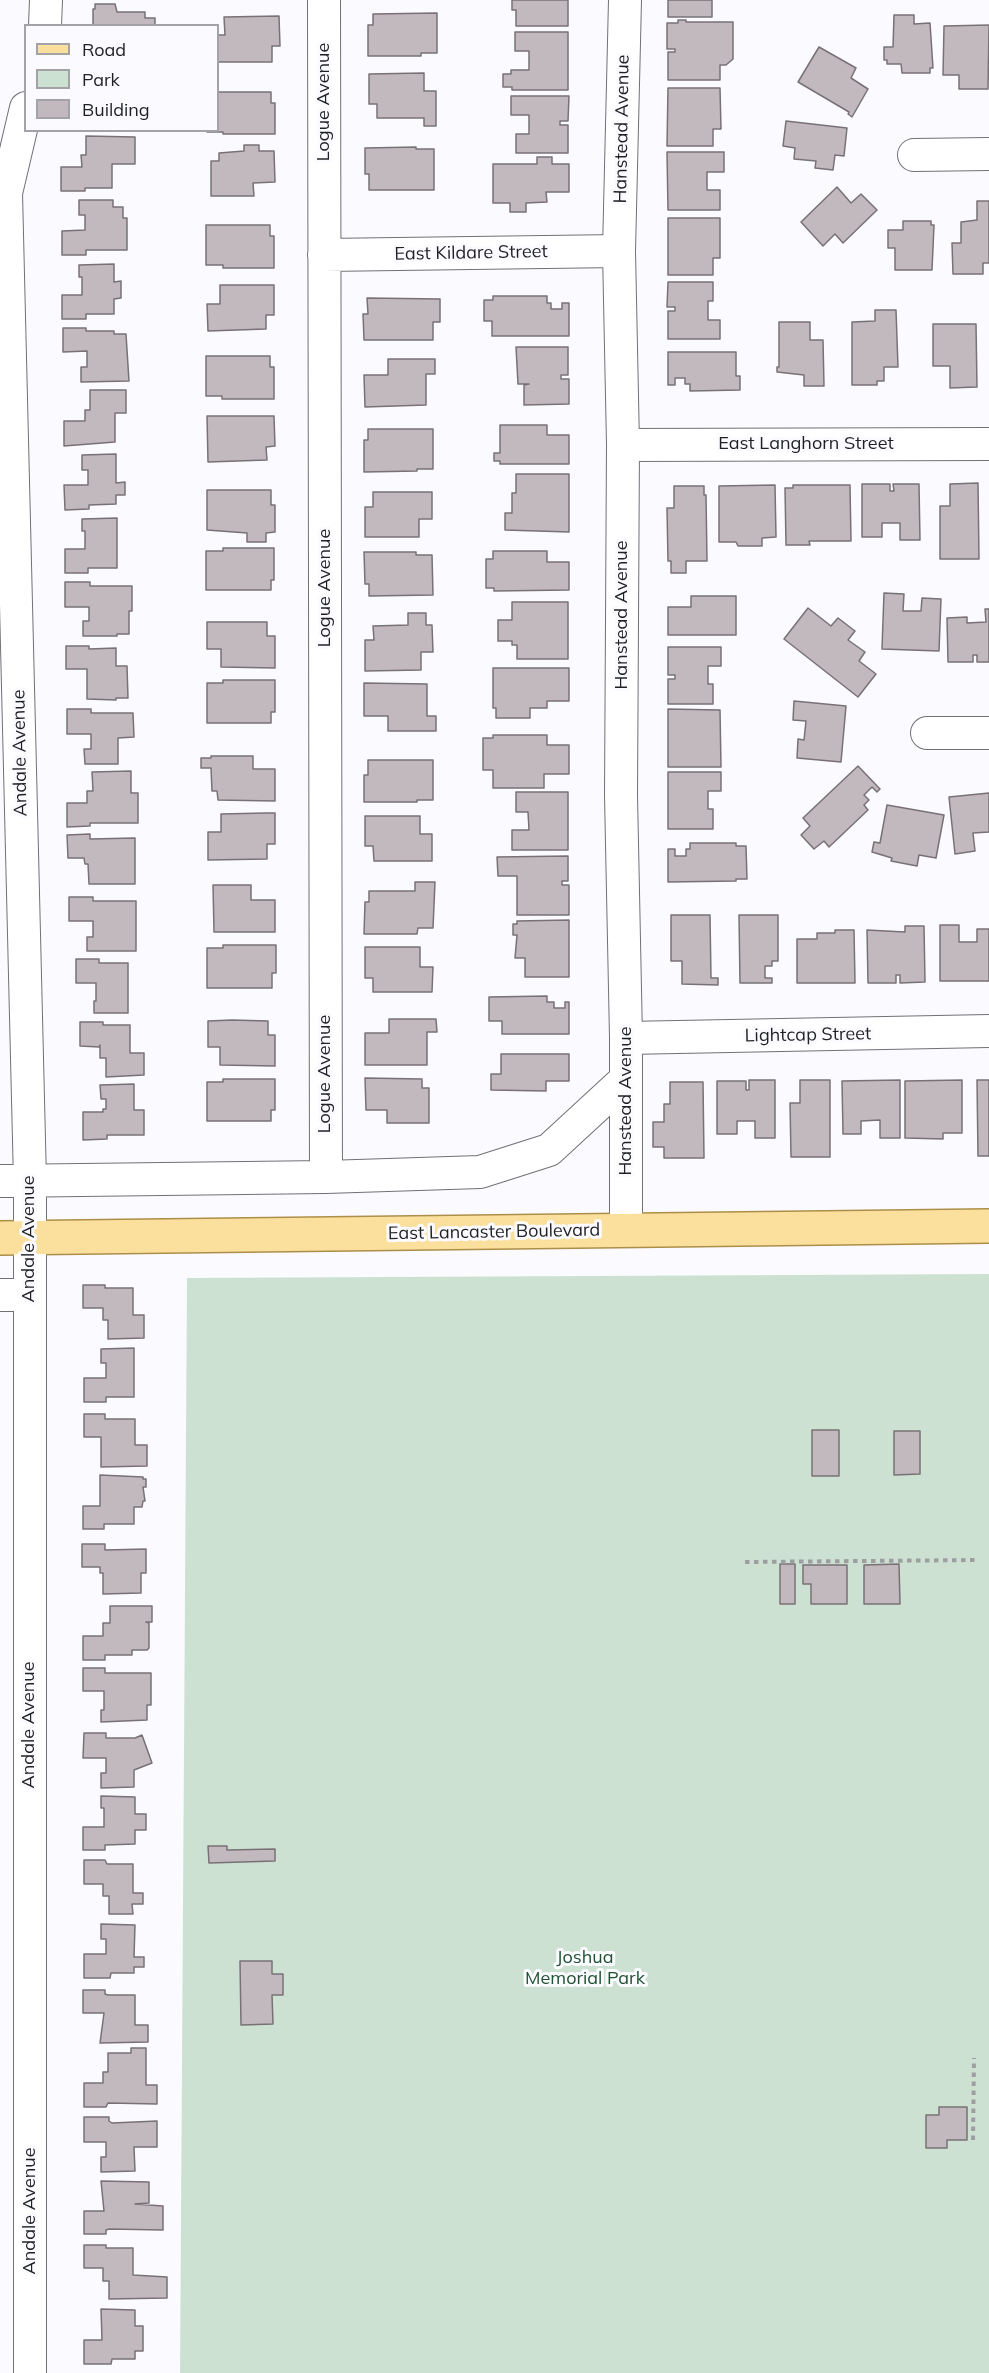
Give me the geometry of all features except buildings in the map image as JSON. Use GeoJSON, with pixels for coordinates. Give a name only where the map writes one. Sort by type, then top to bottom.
{"type":"FeatureCollection","features":[{"type":"Feature","properties":{"kind":"main road","name":"East Lancaster Boulevard"},"geometry":{"type":"LineString","coordinates":[[15,1238],[989,1226]]}},
{"type":"Feature","properties":{"kind":"street"},"geometry":{"type":"LineString","coordinates":[[45,24],[46,0]]}},
{"type":"Feature","properties":{"kind":"street","name":"Logue Avenue"},"geometry":{"type":"LineString","coordinates":[[324,0],[326,1176]]}},
{"type":"Feature","properties":{"kind":"street","name":"Hanstead Avenue"},"geometry":{"type":"LineString","coordinates":[[625,0],[619,250],[623,445],[621,795],[626,1038],[626,1230]]}},
{"type":"Feature","properties":{"kind":"street","name":"Andale Avenue"},"geometry":{"type":"LineString","coordinates":[[24,116],[6,193],[15,1181],[14,1295],[30,2373]]}},
{"type":"Feature","properties":{"kind":"street"},"geometry":{"type":"LineString","coordinates":[[914,154],[989,154]]}},
{"type":"Feature","properties":{"kind":"street","name":"East Kildare Street"},"geometry":{"type":"LineString","coordinates":[[324,255],[619,250]]}},
{"type":"Feature","properties":{"kind":"street","name":"East Langhorn Street"},"geometry":{"type":"LineString","coordinates":[[623,445],[989,444]]}},
{"type":"Feature","properties":{"kind":"street"},"geometry":{"type":"LineString","coordinates":[[927,733],[989,733]]}},
{"type":"Feature","properties":{"kind":"street","name":"Lightcap Street"},"geometry":{"type":"LineString","coordinates":[[626,1038],[989,1031]]}},
{"type":"Feature","properties":{"kind":"street"},"geometry":{"type":"LineString","coordinates":[[15,1181],[480,1172],[549,1150],[626,1079]]}},
{"type":"Feature","properties":{"kind":"path"},"geometry":{"type":"LineString","coordinates":[[745,1562],[978,1560]]}},
{"type":"Feature","properties":{"kind":"path"},"geometry":{"type":"LineString","coordinates":[[973,2140],[974,2058]]}},
{"type":"Feature","properties":{"kind":"green space","name":"Joshua Memorial Park"},"geometry":{"type":"Polygon","coordinates":[[[989,1274],[989,2373],[180,2373],[187,1278],[989,1274]]]}}]}
